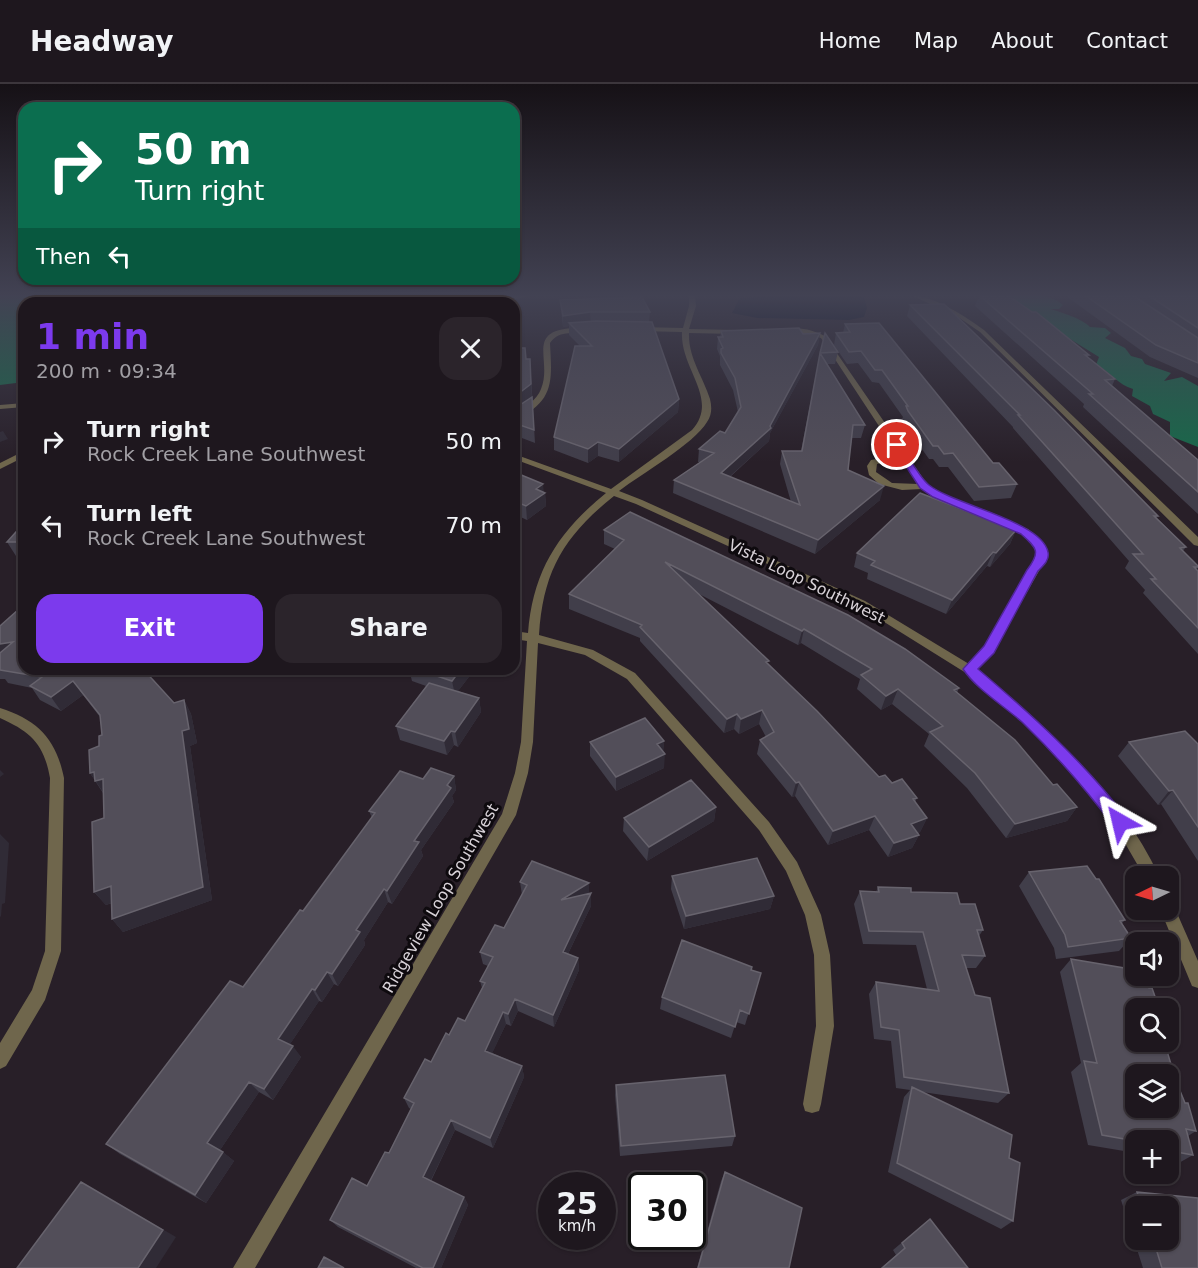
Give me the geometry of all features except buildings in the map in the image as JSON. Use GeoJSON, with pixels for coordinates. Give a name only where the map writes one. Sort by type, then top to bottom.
{"type":"FeatureCollection","features":[{"type":"Feature","properties":{"kind":"street"},"geometry":{"type":"LineString","coordinates":[[520,414],[535,405],[546,393],[548,385],[546,351]]}},
{"type":"Feature","properties":{"kind":"street","name":"Ridgeview Loop Southwest"},"geometry":{"type":"LineString","coordinates":[[243,1268],[509,815],[524,767],[540,587],[555,553],[574,527],[614,493],[695,432],[705,420],[709,409],[689,351]]}},
{"type":"Feature","properties":{"kind":"street"},"geometry":{"type":"LineString","coordinates":[[833,351],[924,486],[937,495],[1025,531],[1036,541],[1042,551],[1042,560],[1033,570],[989,649],[970,669]]}},
{"type":"Feature","properties":{"kind":"street"},"geometry":{"type":"LineString","coordinates":[[1003,351],[1198,543]]}},
{"type":"Feature","properties":{"kind":"street"},"geometry":{"type":"LineString","coordinates":[[0,407],[18,406]]}},
{"type":"Feature","properties":{"kind":"street"},"geometry":{"type":"LineString","coordinates":[[904,456],[874,462],[871,466],[872,473],[882,482],[892,486],[908,488],[924,486]]}},
{"type":"Feature","properties":{"kind":"street"},"geometry":{"type":"LineString","coordinates":[[0,466],[18,457]]}},
{"type":"Feature","properties":{"kind":"street","name":"Vista Loop Southwest"},"geometry":{"type":"LineString","coordinates":[[520,458],[614,493],[861,603],[970,669],[1027,718],[1092,785],[1120,822],[1146,866]]}},
{"type":"Feature","properties":{"kind":"street"},"geometry":{"type":"LineString","coordinates":[[520,636],[577,646],[610,660],[632,676],[764,826],[792,867],[813,915],[822,955],[825,1026],[812,1104]]}},
{"type":"Feature","properties":{"kind":"street"},"geometry":{"type":"LineString","coordinates":[[0,713],[35,729],[47,743],[55,759],[57,778],[53,951],[39,994],[0,1060]]}},
{"type":"Feature","properties":{"kind":"street"},"geometry":{"type":"LineString","coordinates":[[1173,920],[1198,980]]}},
{"type":"Feature","properties":{"kind":"green space"},"geometry":{"type":"Polygon","coordinates":[[[0,351],[18,351],[18,383],[0,385],[0,351]]]}},
{"type":"Feature","properties":{"kind":"green space"},"geometry":{"type":"Polygon","coordinates":[[[1090,351],[1127,351],[1131,356],[1142,359],[1145,364],[1171,373],[1164,381],[1182,377],[1198,386],[1198,447],[1170,436],[1170,422],[1153,414],[1150,406],[1132,396],[1133,389],[1096,365],[1099,357],[1090,351]]]}},
{"type":"Feature","properties":{"kind":"route"},"geometry":{"type":"LineString","coordinates":[[897,445],[924,486],[957,504],[1010,523],[1025,531],[1036,541],[1042,551],[1042,560],[1033,570],[989,649],[970,669],[1027,718],[1092,785],[1120,822]]}}]}
